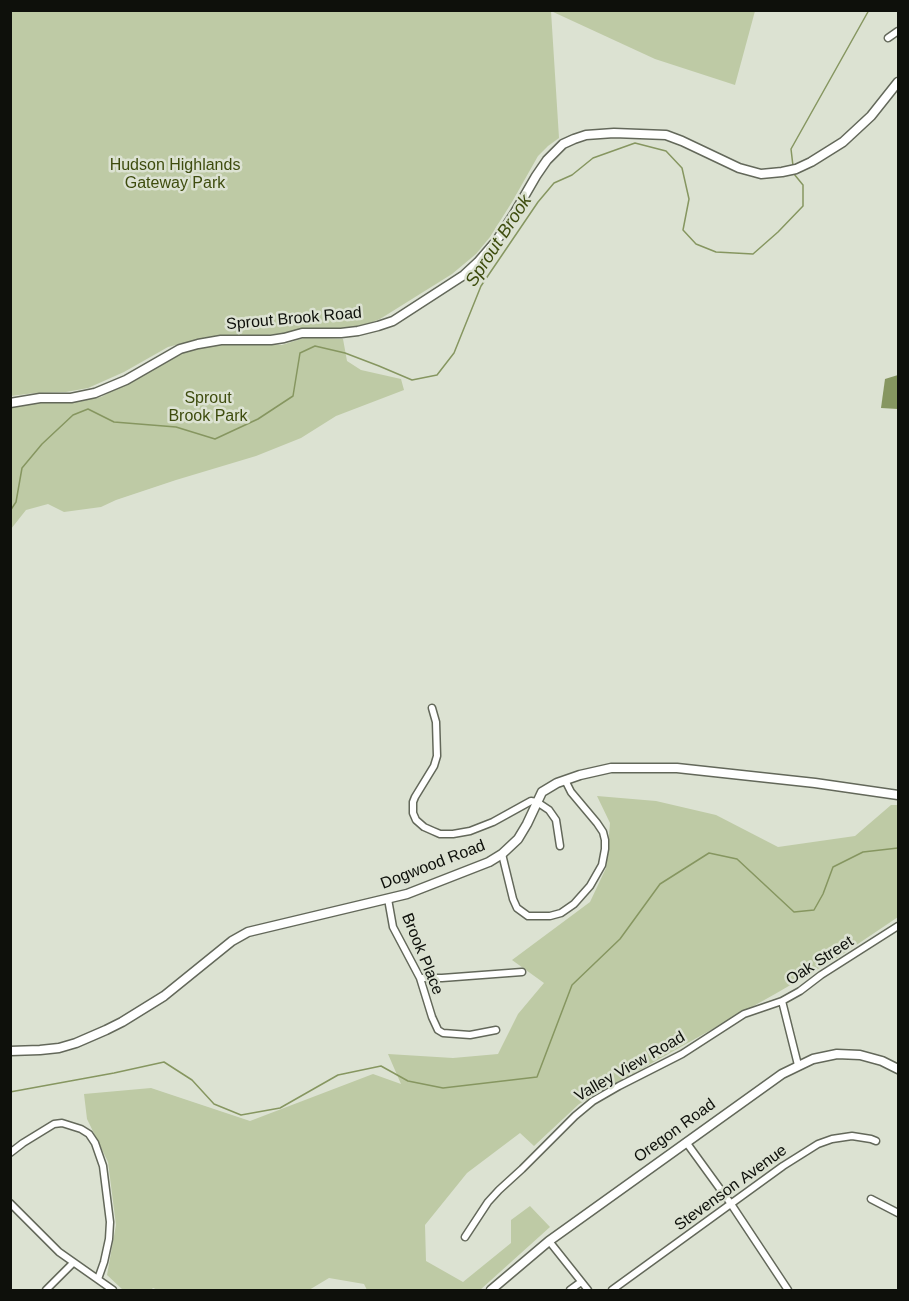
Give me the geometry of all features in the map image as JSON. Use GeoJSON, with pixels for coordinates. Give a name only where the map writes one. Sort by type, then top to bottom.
{"type":"FeatureCollection","features":[{"type":"Feature","properties":{"kind":"street"},"geometry":{"type":"LineString","coordinates":[[888,38],[898,31]]}},
{"type":"Feature","properties":{"kind":"street","name":"Sprout Brook Road"},"geometry":{"type":"LineString","coordinates":[[10,403],[40,398],[71,398],[95,393],[126,380],[180,349],[198,344],[221,340],[271,340],[302,333],[358,331],[393,321],[464,275],[478,262],[497,240],[547,160],[563,144],[586,135],[614,133],[666,135],[739,168],[761,174],[772,174],[793,170],[811,162],[843,142],[857,130],[898,82]]}},
{"type":"Feature","properties":{"kind":"street"},"geometry":{"type":"LineString","coordinates":[[432,708],[436,722],[436,756],[434,766],[413,802],[413,813],[416,820],[440,834],[453,834],[470,831],[494,822],[531,801],[537,802],[549,810],[556,820],[561,846]]}},
{"type":"Feature","properties":{"kind":"street","name":"Dogwood Road"},"geometry":{"type":"LineString","coordinates":[[10,1051],[59,1048],[114,1026],[164,996],[232,941],[248,932],[388,899],[418,890],[489,862],[512,846],[523,832],[545,790],[565,780],[597,770],[676,768],[816,783],[898,795]]}},
{"type":"Feature","properties":{"kind":"street"},"geometry":{"type":"LineString","coordinates":[[502,854],[513,899],[518,908],[528,916],[550,916],[561,913],[574,904],[590,886],[602,865],[605,840],[603,832],[571,792],[565,780]]}},
{"type":"Feature","properties":{"kind":"street","name":"Brook Place"},"geometry":{"type":"LineString","coordinates":[[388,899],[393,927],[420,978],[438,1030],[443,1033],[470,1035],[496,1030]]}},
{"type":"Feature","properties":{"kind":"street","name":"Oak Street"},"geometry":{"type":"LineString","coordinates":[[798,1065],[782,1001],[898,926]]}},
{"type":"Feature","properties":{"kind":"street"},"geometry":{"type":"LineString","coordinates":[[420,978],[522,972]]}},
{"type":"Feature","properties":{"kind":"street","name":"Valley View Road"},"geometry":{"type":"LineString","coordinates":[[465,1237],[488,1202],[499,1190],[593,1101],[682,1054],[744,1014],[782,1001]]}},
{"type":"Feature","properties":{"kind":"street","name":"Oregon Road"},"geometry":{"type":"LineString","coordinates":[[491,1290],[549,1241],[773,1080],[798,1065],[827,1055],[847,1054],[882,1061],[898,1069]]}},
{"type":"Feature","properties":{"kind":"street"},"geometry":{"type":"LineString","coordinates":[[10,1153],[54,1124],[62,1123],[81,1129],[95,1143],[103,1166],[110,1222],[105,1262],[98,1279]]}},
{"type":"Feature","properties":{"kind":"street","name":"Stevenson Avenue"},"geometry":{"type":"LineString","coordinates":[[612,1290],[783,1166],[818,1144],[852,1136],[876,1141]]}},
{"type":"Feature","properties":{"kind":"street"},"geometry":{"type":"LineString","coordinates":[[686,1142],[731,1204],[788,1290]]}},
{"type":"Feature","properties":{"kind":"street"},"geometry":{"type":"LineString","coordinates":[[871,1199],[898,1213]]}},
{"type":"Feature","properties":{"kind":"street"},"geometry":{"type":"LineString","coordinates":[[10,1203],[59,1252],[113,1290]]}},
{"type":"Feature","properties":{"kind":"street"},"geometry":{"type":"LineString","coordinates":[[549,1241],[588,1290]]}},
{"type":"Feature","properties":{"kind":"street"},"geometry":{"type":"LineString","coordinates":[[46,1290],[73,1263]]}},
{"type":"Feature","properties":{"kind":"street"},"geometry":{"type":"LineString","coordinates":[[570,1290],[581,1282]]}},
{"type":"Feature","properties":{"kind":"green space","name":"Hudson Highlands Gateway Park"},"geometry":{"type":"Polygon","coordinates":[[[11,11],[551,11],[559,138],[538,156],[490,237],[476,254],[452,274],[380,319],[363,326],[343,329],[301,329],[280,334],[221,335],[203,338],[168,347],[124,372],[88,388],[11,396],[11,11]]]}},
{"type":"Feature","properties":{"kind":"green space"},"geometry":{"type":"Polygon","coordinates":[[[551,11],[755,11],[735,85],[655,59],[551,11]]]}},
{"type":"Feature","properties":{"kind":"green space","name":"Sprout Brook Park"},"geometry":{"type":"Polygon","coordinates":[[[307,337],[343,339],[347,361],[361,370],[401,379],[404,390],[336,416],[301,438],[256,456],[176,480],[101,507],[64,512],[48,504],[26,510],[11,529],[11,407],[33,403],[77,402],[101,397],[185,352],[220,343],[282,345],[307,337]]]}},
{"type":"Feature","properties":{"kind":"green space"},"geometry":{"type":"Polygon","coordinates":[[[597,796],[656,801],[716,815],[778,847],[855,836],[891,805],[898,805],[898,917],[837,958],[579,1104],[534,1146],[520,1133],[467,1173],[425,1225],[426,1261],[463,1282],[511,1243],[511,1220],[530,1206],[550,1227],[480,1290],[367,1290],[364,1284],[329,1278],[309,1290],[158,1290],[153,1288],[151,1290],[123,1290],[107,1275],[116,1225],[108,1162],[87,1119],[84,1094],[151,1088],[250,1121],[373,1074],[401,1084],[388,1054],[453,1058],[498,1054],[518,1014],[544,983],[512,960],[590,902],[606,868],[610,823],[597,796]]]}},
{"type":"Feature","properties":{"kind":"shaded area"},"geometry":{"type":"Polygon","coordinates":[[[898,375],[898,409],[881,408],[885,379],[898,375]]]}},
{"type":"Feature","properties":{"kind":"waterway","name":"Sprout Brook"},"geometry":{"type":"LineString","coordinates":[[793,166],[791,149],[869,10]]}},
{"type":"Feature","properties":{"kind":"waterway","name":"Sprout Brook"},"geometry":{"type":"LineString","coordinates":[[10,511],[16,502],[22,468],[42,444],[73,415],[88,409],[114,422],[176,427],[215,439],[258,419],[293,396],[300,353],[315,346],[345,353],[412,380],[437,375],[454,353],[481,286],[538,202],[554,183],[572,175],[593,158],[635,143],[666,151],[682,168],[689,199],[683,230],[696,244],[716,252],[753,254],[778,232],[803,206],[803,185],[794,174]]}},
{"type":"Feature","properties":{"kind":"waterway"},"geometry":{"type":"LineString","coordinates":[[10,1092],[164,1062],[192,1080],[214,1104],[241,1115],[280,1108],[338,1075],[381,1066],[408,1081],[443,1088],[537,1077],[572,985],[620,939],[660,884],[709,853],[737,859],[794,912],[814,910],[833,867],[863,852],[898,848]]}}]}
